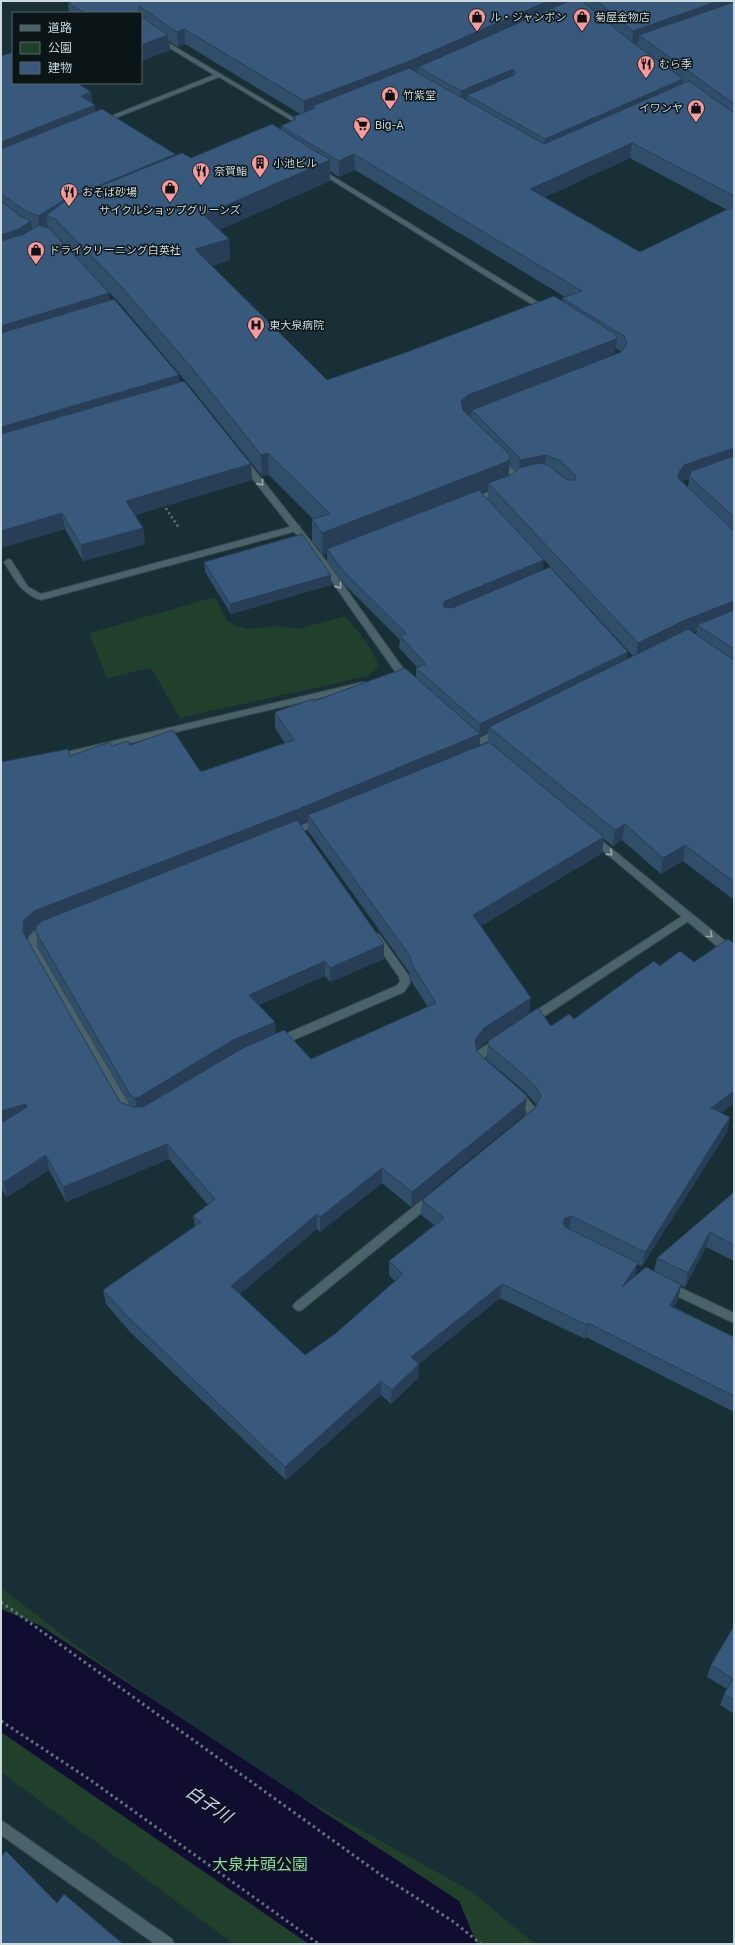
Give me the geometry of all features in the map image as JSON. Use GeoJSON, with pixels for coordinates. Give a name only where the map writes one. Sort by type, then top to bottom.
{"type":"FeatureCollection","features":[{"type":"Feature","properties":{"kind":"street"},"geometry":{"type":"LineString","coordinates":[[142,25],[155,37],[298,122]]}},
{"type":"Feature","properties":{"kind":"street"},"geometry":{"type":"LineString","coordinates":[[93,125],[219,75]]}},
{"type":"Feature","properties":{"kind":"street"},"geometry":{"type":"LineString","coordinates":[[291,125],[305,119]]}},
{"type":"Feature","properties":{"kind":"street"},"geometry":{"type":"LineString","coordinates":[[312,165],[556,316]]}},
{"type":"Feature","properties":{"kind":"street"},"geometry":{"type":"LineString","coordinates":[[467,504],[484,502],[518,481],[513,474],[492,454]]}},
{"type":"Feature","properties":{"kind":"street"},"geometry":{"type":"LineString","coordinates":[[238,455],[297,528],[325,559],[398,676],[414,686]]}},
{"type":"Feature","properties":{"kind":"street"},"geometry":{"type":"LineString","coordinates":[[8,562],[27,591],[32,596],[40,597],[297,528]]}},
{"type":"Feature","properties":{"kind":"street"},"geometry":{"type":"LineString","coordinates":[[47,760],[372,683]]}},
{"type":"Feature","properties":{"kind":"street"},"geometry":{"type":"LineString","coordinates":[[478,742],[507,728]]}},
{"type":"Feature","properties":{"kind":"street"},"geometry":{"type":"LineString","coordinates":[[278,838],[303,832],[329,817]]}},
{"type":"Feature","properties":{"kind":"street"},"geometry":{"type":"LineString","coordinates":[[585,832],[734,954]]}},
{"type":"Feature","properties":{"kind":"street"},"geometry":{"type":"LineString","coordinates":[[520,1027],[687,917]]}},
{"type":"Feature","properties":{"kind":"street"},"geometry":{"type":"LineString","coordinates":[[56,925],[41,931],[32,938],[32,947],[128,1114],[136,1118]]}},
{"type":"Feature","properties":{"kind":"street"},"geometry":{"type":"LineString","coordinates":[[269,1046],[400,989],[405,984],[404,976],[373,931]]}},
{"type":"Feature","properties":{"kind":"street"},"geometry":{"type":"LineString","coordinates":[[493,1073],[481,1062],[480,1054],[507,1035]]}},
{"type":"Feature","properties":{"kind":"street"},"geometry":{"type":"LineString","coordinates":[[510,1088],[527,1103],[533,1111],[528,1120],[521,1126]]}},
{"type":"Feature","properties":{"kind":"street"},"geometry":{"type":"LineString","coordinates":[[299,1306],[441,1191]]}},
{"type":"Feature","properties":{"kind":"street"},"geometry":{"type":"LineString","coordinates":[[661,1283],[734,1318]]}},
{"type":"Feature","properties":{"kind":"street"},"geometry":{"type":"LineString","coordinates":[[1,1827],[167,1944]]}},
{"type":"Feature","properties":{"kind":"path"},"geometry":{"type":"LineString","coordinates":[[160,500],[197,556]]}},
{"type":"Feature","properties":{"kind":"path"},"geometry":{"type":"LineString","coordinates":[[1,1602],[384,1877],[454,1922],[481,1944]]}},
{"type":"Feature","properties":{"kind":"path"},"geometry":{"type":"LineString","coordinates":[[1,1720],[89,1778],[320,1944]]}},
{"type":"Feature","properties":{"kind":"green space"},"geometry":{"type":"Polygon","coordinates":[[[215,597],[227,621],[248,629],[275,626],[299,629],[345,616],[367,643],[379,665],[368,676],[180,718],[151,668],[107,678],[89,633],[215,597]]]}},
{"type":"Feature","properties":{"kind":"green space","name":"大泉井頭公園"},"geometry":{"type":"Polygon","coordinates":[[[1,1588],[81,1649],[254,1771],[471,1891],[535,1944],[234,1944],[1,1772],[1,1588]]]}},
{"type":"Feature","properties":{"kind":"building"},"geometry":{"type":"Polygon","coordinates":[[[74,1],[548,1],[407,62],[304,101],[184,29],[177,32],[139,6],[139,12],[83,12],[68,3],[74,1]]]}},
{"type":"Feature","properties":{"kind":"building"},"geometry":{"type":"Polygon","coordinates":[[[569,1],[582,1],[628,39],[683,79],[545,139],[467,95],[514,75],[516,72],[513,69],[461,91],[418,67],[569,1]]]}},
{"type":"Feature","properties":{"kind":"building"},"geometry":{"type":"Polygon","coordinates":[[[597,1],[718,1],[633,31],[597,1]]]}},
{"type":"Feature","properties":{"kind":"building"},"geometry":{"type":"Polygon","coordinates":[[[734,2],[734,104],[639,35],[734,2]]]}},
{"type":"Feature","properties":{"kind":"building"},"geometry":{"type":"Polygon","coordinates":[[[142,16],[151,24],[168,35],[142,45],[142,16]]]}},
{"type":"Feature","properties":{"kind":"building"},"geometry":{"type":"Polygon","coordinates":[[[12,52],[12,84],[79,84],[91,92],[81,96],[95,105],[1,142],[1,56],[12,52]]]}},
{"type":"Feature","properties":{"kind":"building"},"geometry":{"type":"Polygon","coordinates":[[[409,68],[544,144],[689,81],[734,113],[734,196],[632,143],[530,189],[640,252],[734,206],[734,448],[684,465],[679,472],[678,478],[734,530],[734,601],[685,620],[638,643],[488,483],[513,474],[519,468],[539,463],[548,465],[567,480],[575,480],[575,475],[561,461],[546,455],[520,460],[519,457],[472,410],[621,352],[627,344],[624,336],[562,298],[582,291],[354,154],[339,161],[281,126],[296,119],[293,117],[315,108],[312,106],[409,68]]]}},
{"type":"Feature","properties":{"kind":"building"},"geometry":{"type":"Polygon","coordinates":[[[102,109],[175,154],[64,200],[38,216],[26,211],[1,194],[1,149],[102,109]]]}},
{"type":"Feature","properties":{"kind":"building"},"geometry":{"type":"Polygon","coordinates":[[[272,124],[330,160],[204,215],[229,239],[195,249],[327,380],[410,351],[554,296],[615,334],[617,337],[614,340],[468,395],[461,401],[463,410],[509,454],[510,459],[506,462],[322,533],[312,519],[330,514],[268,453],[261,455],[192,368],[120,285],[55,219],[46,215],[68,199],[182,153],[191,158],[272,124]]]}},
{"type":"Feature","properties":{"kind":"building"},"geometry":{"type":"Polygon","coordinates":[[[1,201],[20,216],[31,221],[19,229],[1,235],[1,201]]]}},
{"type":"Feature","properties":{"kind":"building"},"geometry":{"type":"Polygon","coordinates":[[[39,225],[50,229],[109,293],[1,326],[1,241],[24,234],[39,225]]]}},
{"type":"Feature","properties":{"kind":"building"},"geometry":{"type":"Polygon","coordinates":[[[114,299],[179,375],[1,427],[1,333],[114,299]]]}},
{"type":"Feature","properties":{"kind":"building"},"geometry":{"type":"Polygon","coordinates":[[[184,381],[251,464],[126,501],[143,528],[81,545],[62,513],[1,531],[1,434],[184,381]]]}},
{"type":"Feature","properties":{"kind":"building"},"geometry":{"type":"Polygon","coordinates":[[[734,456],[734,517],[689,476],[692,471],[734,456]]]}},
{"type":"Feature","properties":{"kind":"building"},"geometry":{"type":"Polygon","coordinates":[[[479,490],[544,560],[445,601],[443,604],[444,607],[452,608],[550,567],[628,652],[480,724],[416,668],[426,664],[400,636],[406,633],[343,571],[327,549],[479,490]]]}},
{"type":"Feature","properties":{"kind":"building"},"geometry":{"type":"Polygon","coordinates":[[[302,534],[331,575],[230,604],[204,562],[302,534]]]}},
{"type":"Feature","properties":{"kind":"building"},"geometry":{"type":"Polygon","coordinates":[[[734,610],[734,649],[697,625],[734,610]]]}},
{"type":"Feature","properties":{"kind":"building"},"geometry":{"type":"Polygon","coordinates":[[[688,629],[734,660],[734,882],[685,845],[663,858],[625,824],[615,830],[489,727],[688,629]]]}},
{"type":"Feature","properties":{"kind":"building"},"geometry":{"type":"Polygon","coordinates":[[[405,668],[480,734],[296,810],[34,911],[24,920],[23,932],[120,1102],[133,1107],[143,1107],[243,1048],[284,1030],[311,1059],[436,1003],[412,965],[410,956],[308,815],[489,742],[604,837],[473,915],[531,998],[484,1028],[475,1040],[477,1052],[527,1096],[524,1101],[412,1192],[382,1168],[320,1217],[317,1214],[231,1286],[305,1355],[335,1334],[403,1274],[389,1261],[444,1218],[422,1200],[535,1108],[541,1096],[537,1088],[488,1045],[488,1041],[538,1008],[551,1026],[569,1014],[574,1019],[654,961],[660,966],[680,951],[694,962],[728,939],[734,943],[734,1091],[711,1108],[730,1117],[645,1252],[571,1216],[565,1218],[563,1223],[565,1227],[638,1263],[622,1287],[646,1267],[681,1285],[670,1306],[734,1337],[734,1396],[588,1323],[587,1325],[502,1284],[411,1357],[419,1364],[392,1390],[381,1381],[285,1467],[128,1317],[103,1290],[201,1222],[193,1216],[215,1199],[167,1144],[63,1187],[46,1155],[4,1182],[1,1179],[1,1123],[27,1107],[26,1104],[1,1111],[1,762],[68,749],[70,756],[110,742],[112,746],[128,741],[130,745],[173,730],[200,771],[203,771],[294,740],[275,712],[313,699],[314,701],[405,668]]]}},
{"type":"Feature","properties":{"kind":"building"},"geometry":{"type":"Polygon","coordinates":[[[297,820],[384,944],[330,968],[325,961],[249,995],[275,1022],[233,1040],[139,1097],[135,1098],[131,1096],[36,932],[36,926],[42,921],[297,820]]]}},
{"type":"Feature","properties":{"kind":"building"},"geometry":{"type":"Polygon","coordinates":[[[734,1192],[734,1245],[710,1232],[688,1273],[657,1258],[734,1192]]]}},
{"type":"Feature","properties":{"kind":"building"},"geometry":{"type":"Polygon","coordinates":[[[734,1626],[734,1700],[724,1694],[733,1679],[711,1665],[734,1626]]]}},
{"type":"Feature","properties":{"kind":"building"},"geometry":{"type":"Polygon","coordinates":[[[6,1851],[57,1903],[64,1894],[123,1944],[1,1944],[1,1857],[6,1851]]]}},
{"type":"Feature","properties":{"kind":"waterway","name":"白子川"},"geometry":{"type":"LineString","coordinates":[[1,1665],[416,1944]]}},
{"type":"Feature","properties":{"kind":"place","name":"ル・ジャンポン"},"geometry":{"type":"Point","coordinates":[477,32]}},
{"type":"Feature","properties":{"kind":"place","name":"菊屋金物店"},"geometry":{"type":"Point","coordinates":[582,32]}},
{"type":"Feature","properties":{"kind":"place","name":"むら季"},"geometry":{"type":"Point","coordinates":[646,79]}},
{"type":"Feature","properties":{"kind":"place","name":"竹紫堂"},"geometry":{"type":"Point","coordinates":[390,110]}},
{"type":"Feature","properties":{"kind":"place","name":"イワンヤ"},"geometry":{"type":"Point","coordinates":[696,123]}},
{"type":"Feature","properties":{"kind":"place","name":"Big-A"},"geometry":{"type":"Point","coordinates":[362,140]}},
{"type":"Feature","properties":{"kind":"place","name":"小池ビル"},"geometry":{"type":"Point","coordinates":[260,178]}},
{"type":"Feature","properties":{"kind":"place","name":"奈賀鮨"},"geometry":{"type":"Point","coordinates":[201,186]}},
{"type":"Feature","properties":{"kind":"place","name":"サイクルショップグリーンズ"},"geometry":{"type":"Point","coordinates":[170,203]}},
{"type":"Feature","properties":{"kind":"place","name":"おそば砂場"},"geometry":{"type":"Point","coordinates":[69,207]}},
{"type":"Feature","properties":{"kind":"place","name":"ドライクリーニング白英社"},"geometry":{"type":"Point","coordinates":[36,265]}},
{"type":"Feature","properties":{"kind":"place","name":"東大泉病院"},"geometry":{"type":"Point","coordinates":[256,340]}}]}
